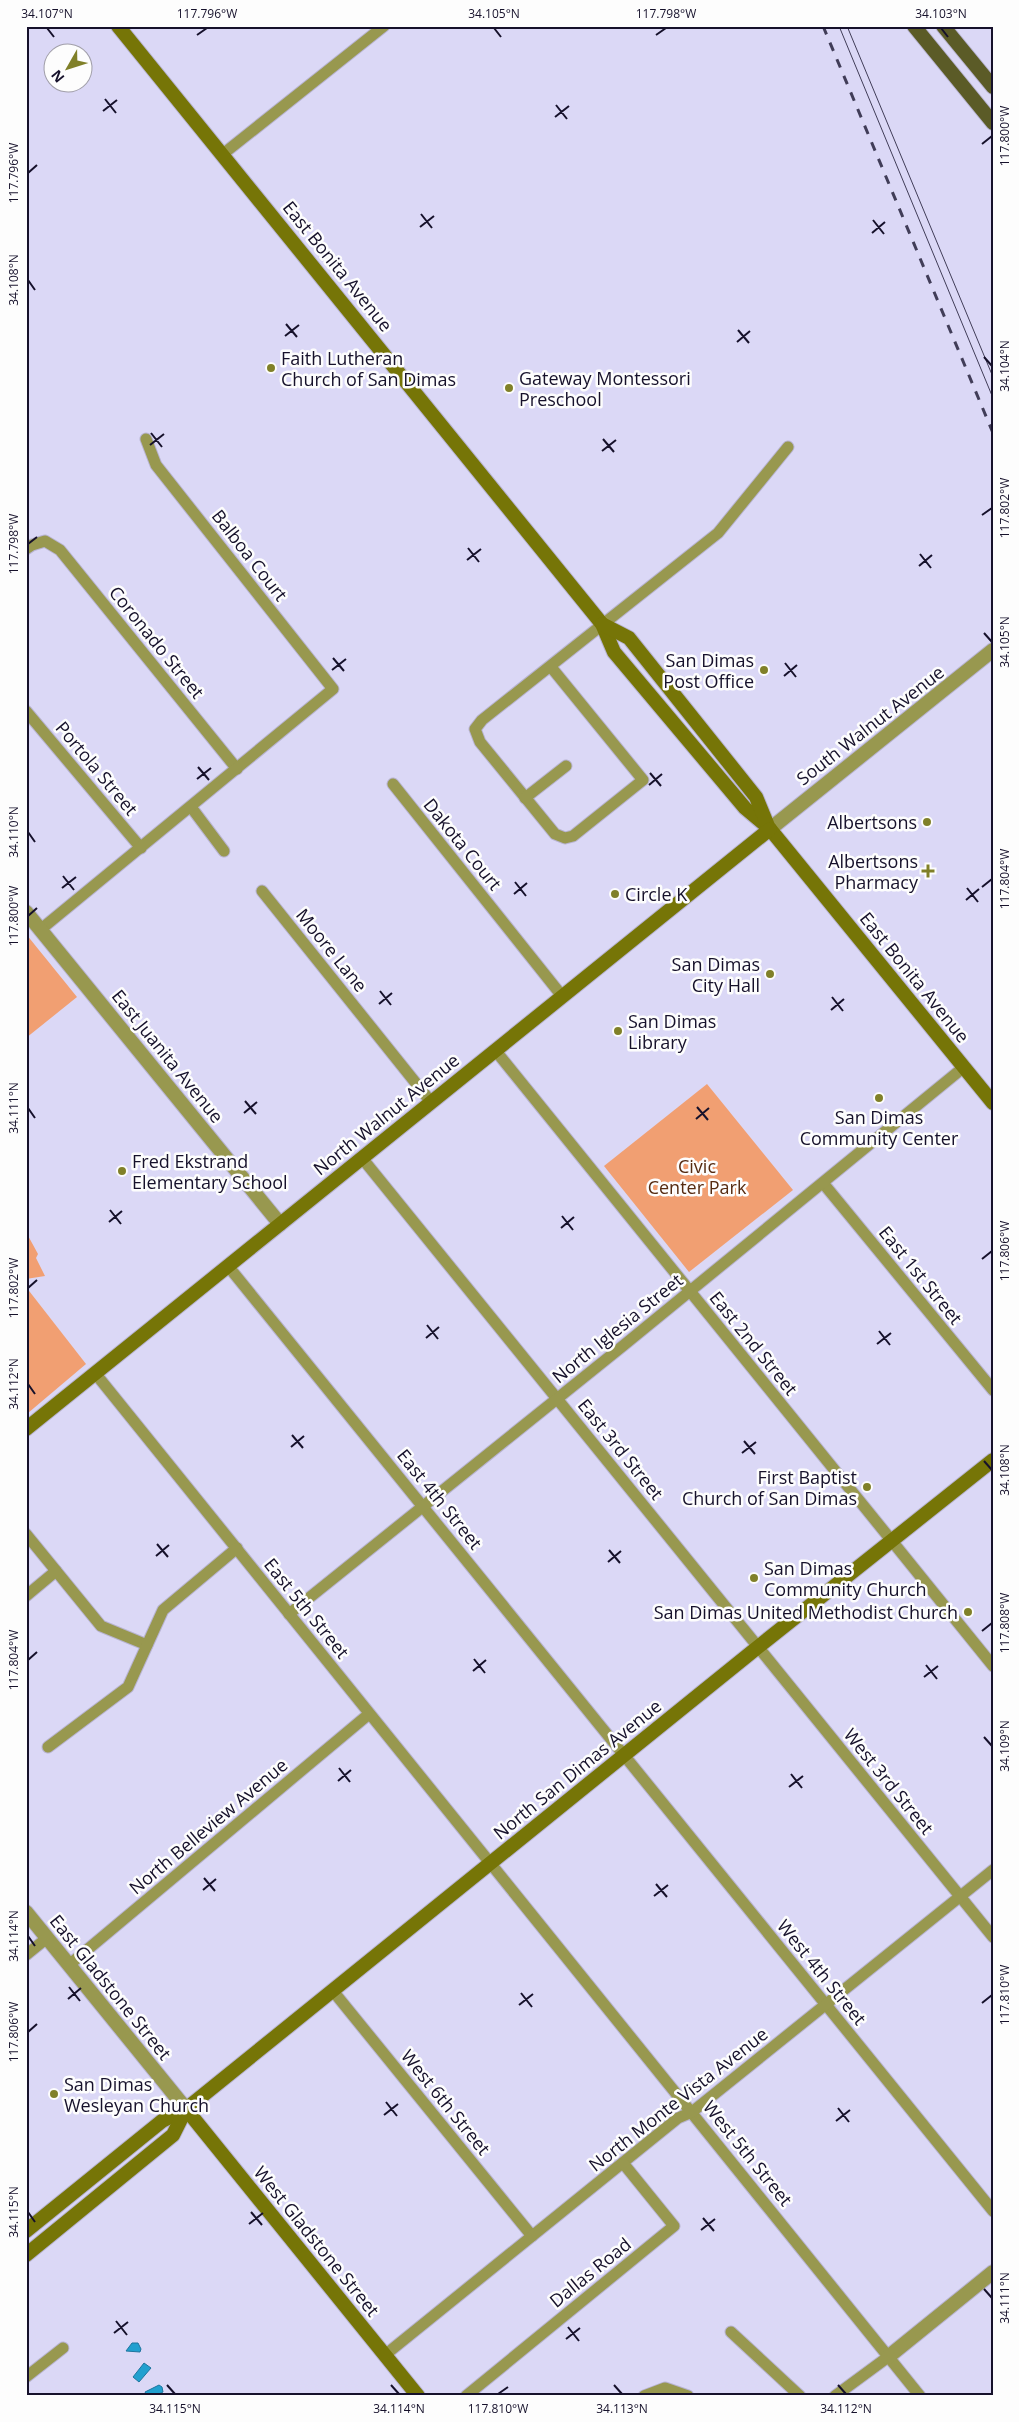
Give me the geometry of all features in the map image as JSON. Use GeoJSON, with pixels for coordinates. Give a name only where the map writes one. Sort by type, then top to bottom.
{"type":"FeatureCollection","features":[{"type":"Feature","properties":{"kind":"main road","name":"East Bonita Avenue"},"geometry":{"type":"LineString","coordinates":[[118,26],[602,624],[614,652],[744,808],[770,829],[993,1104]]}},
{"type":"Feature","properties":{"kind":"main road"},"geometry":{"type":"LineString","coordinates":[[914,26],[993,123]]}},
{"type":"Feature","properties":{"kind":"main road"},"geometry":{"type":"LineString","coordinates":[[943,26],[993,87]]}},
{"type":"Feature","properties":{"kind":"main road","name":"East Bonita Avenue"},"geometry":{"type":"LineString","coordinates":[[602,624],[628,638],[756,797],[770,829]]}},
{"type":"Feature","properties":{"kind":"main road","name":"North Walnut Avenue"},"geometry":{"type":"LineString","coordinates":[[26,1429],[770,829]]}},
{"type":"Feature","properties":{"kind":"main road","name":"North San Dimas Avenue"},"geometry":{"type":"LineString","coordinates":[[26,2231],[162,2121],[186,2110],[758,1646],[993,1460]]}},
{"type":"Feature","properties":{"kind":"main road","name":"North San Dimas Avenue"},"geometry":{"type":"LineString","coordinates":[[26,2255],[173,2135],[186,2110]]}},
{"type":"Feature","properties":{"kind":"main road","name":"West Gladstone Street"},"geometry":{"type":"LineString","coordinates":[[186,2110],[418,2396]]}},
{"type":"Feature","properties":{"kind":"street"},"geometry":{"type":"LineString","coordinates":[[223,154],[384,26]]}},
{"type":"Feature","properties":{"kind":"street","name":"Balboa Court"},"geometry":{"type":"LineString","coordinates":[[146,439],[156,465],[333,690],[237,769]]}},
{"type":"Feature","properties":{"kind":"street"},"geometry":{"type":"LineString","coordinates":[[551,667],[643,780],[573,836],[564,838],[555,834],[525,798],[480,742],[475,729],[482,720],[718,533],[788,447]]}},
{"type":"Feature","properties":{"kind":"street","name":"Coronado Street"},"geometry":{"type":"LineString","coordinates":[[26,549],[45,541],[60,550],[237,769]]}},
{"type":"Feature","properties":{"kind":"street","name":"South Walnut Avenue"},"geometry":{"type":"LineString","coordinates":[[770,829],[993,650]]}},
{"type":"Feature","properties":{"kind":"street","name":"Portola Street"},"geometry":{"type":"LineString","coordinates":[[26,711],[141,848]]}},
{"type":"Feature","properties":{"kind":"street"},"geometry":{"type":"LineString","coordinates":[[525,798],[566,766]]}},
{"type":"Feature","properties":{"kind":"street"},"geometry":{"type":"LineString","coordinates":[[40,930],[237,769]]}},
{"type":"Feature","properties":{"kind":"street","name":"Dakota Court"},"geometry":{"type":"LineString","coordinates":[[393,784],[562,996]]}},
{"type":"Feature","properties":{"kind":"street"},"geometry":{"type":"LineString","coordinates":[[191,807],[224,851]]}},
{"type":"Feature","properties":{"kind":"street","name":"Moore Lane"},"geometry":{"type":"LineString","coordinates":[[262,891],[430,1102]]}},
{"type":"Feature","properties":{"kind":"street","name":"East Juanita Avenue"},"geometry":{"type":"LineString","coordinates":[[26,912],[280,1224]]}},
{"type":"Feature","properties":{"kind":"street","name":"East 2nd Street"},"geometry":{"type":"LineString","coordinates":[[495,1050],[993,1666]]}},
{"type":"Feature","properties":{"kind":"street","name":"North Iglesia Street"},"geometry":{"type":"LineString","coordinates":[[290,1614],[558,1399],[964,1067]]}},
{"type":"Feature","properties":{"kind":"street","name":"East 3rd Street"},"geometry":{"type":"LineString","coordinates":[[362,1158],[758,1646]]}},
{"type":"Feature","properties":{"kind":"street","name":"East 1st Street"},"geometry":{"type":"LineString","coordinates":[[823,1183],[993,1390]]}},
{"type":"Feature","properties":{"kind":"street","name":"East 4th Street"},"geometry":{"type":"LineString","coordinates":[[228,1266],[623,1756]]}},
{"type":"Feature","properties":{"kind":"street","name":"East 5th Street"},"geometry":{"type":"LineString","coordinates":[[95,1373],[490,1864]]}},
{"type":"Feature","properties":{"kind":"street"},"geometry":{"type":"LineString","coordinates":[[26,1534],[100,1626],[147,1645]]}},
{"type":"Feature","properties":{"kind":"street"},"geometry":{"type":"LineString","coordinates":[[48,1747],[128,1687],[163,1610],[237,1548]]}},
{"type":"Feature","properties":{"kind":"street"},"geometry":{"type":"LineString","coordinates":[[26,1596],[56,1571]]}},
{"type":"Feature","properties":{"kind":"street","name":"West 3rd Street"},"geometry":{"type":"LineString","coordinates":[[758,1646],[993,1936]]}},
{"type":"Feature","properties":{"kind":"street","name":"North Belleview Avenue"},"geometry":{"type":"LineString","coordinates":[[69,1965],[370,1714]]}},
{"type":"Feature","properties":{"kind":"street","name":"West 4th Street"},"geometry":{"type":"LineString","coordinates":[[623,1756],[993,2211]]}},
{"type":"Feature","properties":{"kind":"street","name":"West 5th Street"},"geometry":{"type":"LineString","coordinates":[[490,1864],[920,2396]]}},
{"type":"Feature","properties":{"kind":"street","name":"North Monte Vista Avenue"},"geometry":{"type":"LineString","coordinates":[[385,2355],[678,2118],[692,2112],[993,1870]]}},
{"type":"Feature","properties":{"kind":"street","name":"East Gladstone Street"},"geometry":{"type":"LineString","coordinates":[[26,1912],[186,2110]]}},
{"type":"Feature","properties":{"kind":"street"},"geometry":{"type":"LineString","coordinates":[[26,1955],[47,1938]]}},
{"type":"Feature","properties":{"kind":"street","name":"West 6th Street"},"geometry":{"type":"LineString","coordinates":[[333,1990],[532,2236]]}},
{"type":"Feature","properties":{"kind":"street","name":"Dallas Road"},"geometry":{"type":"LineString","coordinates":[[466,2396],[674,2226],[623,2163]]}},
{"type":"Feature","properties":{"kind":"street"},"geometry":{"type":"LineString","coordinates":[[835,2396],[888,2357],[993,2272]]}},
{"type":"Feature","properties":{"kind":"street"},"geometry":{"type":"LineString","coordinates":[[731,2332],[800,2396]]}},
{"type":"Feature","properties":{"kind":"street"},"geometry":{"type":"LineString","coordinates":[[26,2377],[63,2348]]}},
{"type":"Feature","properties":{"kind":"street"},"geometry":{"type":"LineString","coordinates":[[644,2396],[665,2388],[688,2396]]}},
{"type":"Feature","properties":{"kind":"green space"},"geometry":{"type":"Polygon","coordinates":[[[26,934],[77,997],[26,1038],[26,934]]]}},
{"type":"Feature","properties":{"kind":"green space","name":"Civic Center Park"},"geometry":{"type":"Polygon","coordinates":[[[707,1084],[793,1190],[689,1272],[604,1166],[707,1084]]]}},
{"type":"Feature","properties":{"kind":"green space"},"geometry":{"type":"Polygon","coordinates":[[[26,1232],[38,1254],[36,1258],[45,1276],[26,1279],[26,1232]]]}},
{"type":"Feature","properties":{"kind":"green space"},"geometry":{"type":"Polygon","coordinates":[[[26,1287],[86,1364],[28,1413],[26,1411],[26,1287]]]}},
{"type":"Feature","properties":{"kind":"water"},"geometry":{"type":"Polygon","coordinates":[[[132,2343],[138,2343],[141,2349],[140,2352],[126,2351],[132,2343]]]}},
{"type":"Feature","properties":{"kind":"water"},"geometry":{"type":"Polygon","coordinates":[[[144,2363],[151,2368],[139,2382],[133,2377],[144,2363]]]}},
{"type":"Feature","properties":{"kind":"water"},"geometry":{"type":"Polygon","coordinates":[[[159,2385],[162,2387],[163,2392],[155,2396],[147,2396],[145,2392],[159,2385]]]}},
{"type":"Feature","properties":{"kind":"tram line"},"geometry":{"type":"LineString","coordinates":[[839,26],[993,398]]}},
{"type":"Feature","properties":{"kind":"tram line"},"geometry":{"type":"LineString","coordinates":[[847,26],[993,377]]}},
{"type":"Feature","properties":{"kind":"railway"},"geometry":{"type":"LineString","coordinates":[[823,26],[993,433]]}},
{"type":"Feature","properties":{"kind":"place","name":"Faith Lutheran Church of San Dimas"},"geometry":{"type":"Point","coordinates":[271,368]}},
{"type":"Feature","properties":{"kind":"place","name":"Gateway Montessori Preschool"},"geometry":{"type":"Point","coordinates":[509,388]}},
{"type":"Feature","properties":{"kind":"place","name":"San Dimas Post Office"},"geometry":{"type":"Point","coordinates":[764,670]}},
{"type":"Feature","properties":{"kind":"place","name":"Albertsons"},"geometry":{"type":"Point","coordinates":[927,822]}},
{"type":"Feature","properties":{"kind":"place","name":"Albertsons Pharmacy"},"geometry":{"type":"Point","coordinates":[928,871]}},
{"type":"Feature","properties":{"kind":"place","name":"Circle K"},"geometry":{"type":"Point","coordinates":[615,894]}},
{"type":"Feature","properties":{"kind":"place","name":"San Dimas City Hall"},"geometry":{"type":"Point","coordinates":[770,974]}},
{"type":"Feature","properties":{"kind":"place","name":"San Dimas Library"},"geometry":{"type":"Point","coordinates":[618,1031]}},
{"type":"Feature","properties":{"kind":"place","name":"San Dimas Community Center"},"geometry":{"type":"Point","coordinates":[879,1098]}},
{"type":"Feature","properties":{"kind":"place","name":"Fred Ekstrand Elementary School"},"geometry":{"type":"Point","coordinates":[122,1171]}},
{"type":"Feature","properties":{"kind":"place","name":"First Baptist Church of San Dimas"},"geometry":{"type":"Point","coordinates":[867,1487]}},
{"type":"Feature","properties":{"kind":"place","name":"San Dimas Community Church"},"geometry":{"type":"Point","coordinates":[754,1578]}},
{"type":"Feature","properties":{"kind":"place","name":"San Dimas United Methodist Church"},"geometry":{"type":"Point","coordinates":[968,1612]}},
{"type":"Feature","properties":{"kind":"place","name":"San Dimas Wesleyan Church"},"geometry":{"type":"Point","coordinates":[54,2094]}}]}
